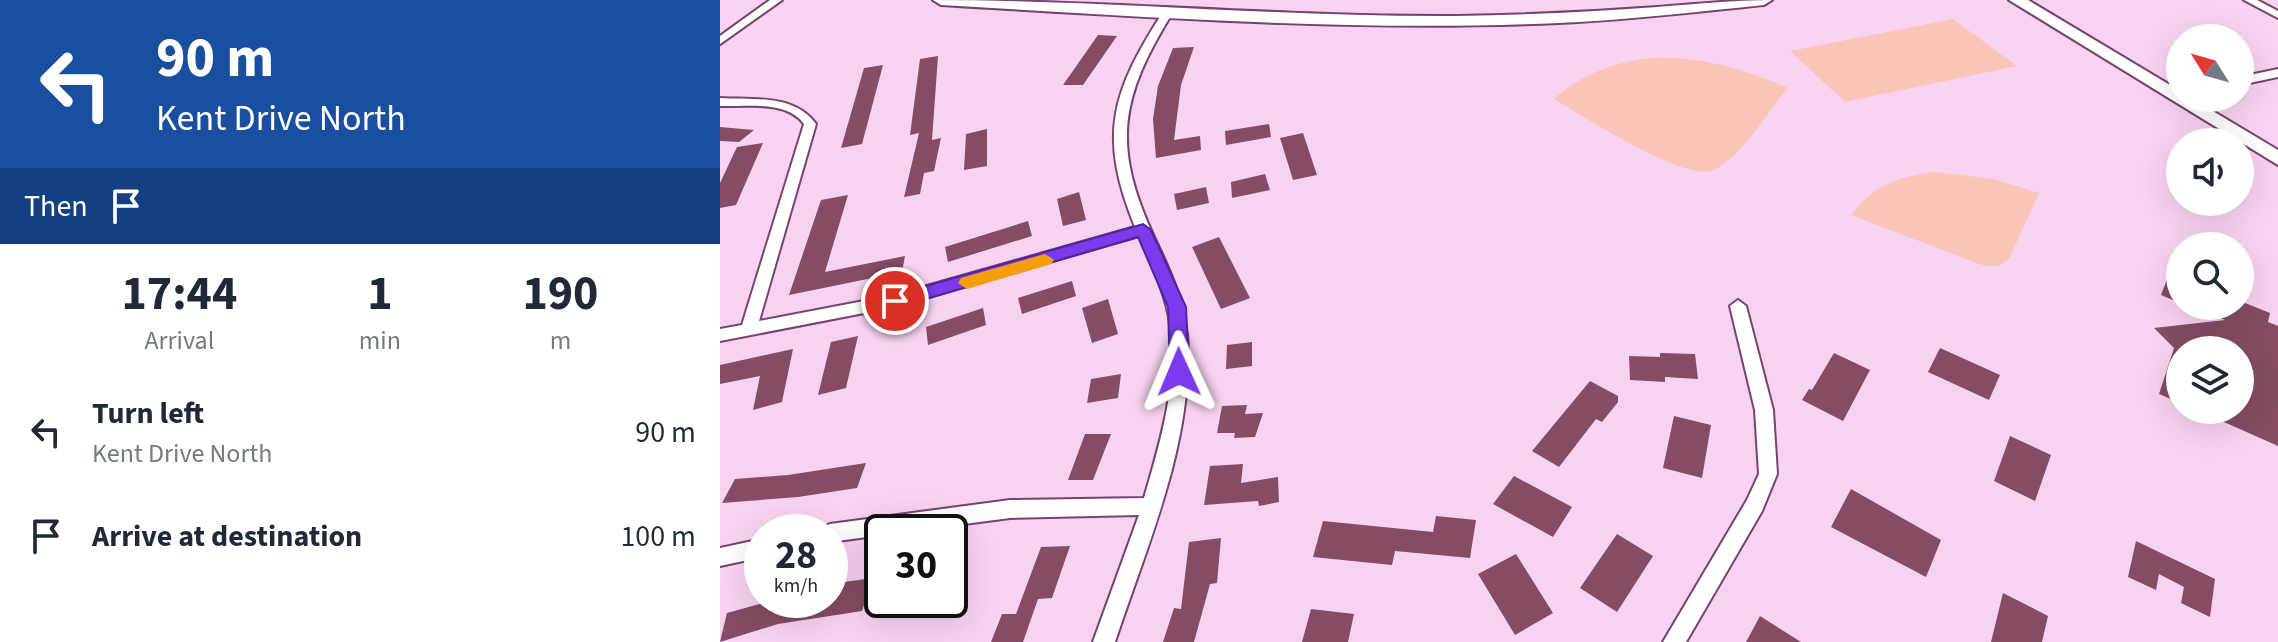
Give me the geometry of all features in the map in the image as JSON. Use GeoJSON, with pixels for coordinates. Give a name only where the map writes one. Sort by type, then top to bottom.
{"type":"FeatureCollection","features":[{"type":"Feature","properties":{"kind":"main road"},"geometry":{"type":"LineString","coordinates":[[941,0],[1313,20],[1500,20],[1640,13],[1764,0]]}},
{"type":"Feature","properties":{"kind":"main road"},"geometry":{"type":"LineString","coordinates":[[2017,0],[2166,88]]}},
{"type":"Feature","properties":{"kind":"main road"},"geometry":{"type":"LineString","coordinates":[[2204,112],[2278,159]]}},
{"type":"Feature","properties":{"kind":"street"},"geometry":{"type":"LineString","coordinates":[[720,41],[777,0]]}},
{"type":"Feature","properties":{"kind":"street"},"geometry":{"type":"LineString","coordinates":[[2249,0],[2278,15]]}},
{"type":"Feature","properties":{"kind":"street"},"geometry":{"type":"LineString","coordinates":[[1104,642],[1171,439],[1179,395],[1177,307],[1122,173],[1119,128],[1123,95],[1130,76],[1168,12]]}},
{"type":"Feature","properties":{"kind":"street"},"geometry":{"type":"LineString","coordinates":[[2254,78],[2278,73]]}},
{"type":"Feature","properties":{"kind":"street"},"geometry":{"type":"LineString","coordinates":[[720,102],[787,107],[803,113],[810,124],[749,329]]}},
{"type":"Feature","properties":{"kind":"street"},"geometry":{"type":"LineString","coordinates":[[720,335],[895,301],[1143,230]]}},
{"type":"Feature","properties":{"kind":"street"},"geometry":{"type":"LineString","coordinates":[[1674,642],[1755,505],[1768,474],[1764,410],[1738,306]]}},
{"type":"Feature","properties":{"kind":"street"},"geometry":{"type":"LineString","coordinates":[[848,531],[1010,509],[1149,506]]}},
{"type":"Feature","properties":{"kind":"street"},"geometry":{"type":"LineString","coordinates":[[720,557],[744,552]]}},
{"type":"Feature","properties":{"kind":"shaded area"},"geometry":{"type":"Polygon","coordinates":[[[1953,19],[2017,66],[1845,102],[1790,51],[1953,19]]]}},
{"type":"Feature","properties":{"kind":"shaded area"},"geometry":{"type":"Polygon","coordinates":[[[1653,58],[1688,59],[1722,65],[1788,88],[1735,154],[1714,170],[1701,172],[1634,146],[1554,99],[1576,82],[1600,70],[1653,58]]]}},
{"type":"Feature","properties":{"kind":"shaded area"},"geometry":{"type":"Polygon","coordinates":[[[1935,172],[1994,179],[2039,193],[2010,257],[2003,263],[1993,266],[1979,264],[1851,215],[1878,189],[1899,179],[1935,172]]]}},
{"type":"Feature","properties":{"kind":"building"},"geometry":{"type":"Polygon","coordinates":[[[1098,35],[1117,36],[1083,85],[1063,85],[1098,35]]]}},
{"type":"Feature","properties":{"kind":"building"},"geometry":{"type":"Polygon","coordinates":[[[1194,47],[1181,85],[1174,140],[1200,136],[1201,150],[1156,158],[1153,119],[1158,86],[1173,48],[1194,47]]]}},
{"type":"Feature","properties":{"kind":"building"},"geometry":{"type":"Polygon","coordinates":[[[938,56],[932,140],[941,138],[934,171],[924,173],[920,194],[904,197],[919,133],[910,135],[920,59],[938,56]]]}},
{"type":"Feature","properties":{"kind":"building"},"geometry":{"type":"Polygon","coordinates":[[[883,65],[862,144],[841,148],[864,68],[883,65]]]}},
{"type":"Feature","properties":{"kind":"building"},"geometry":{"type":"Polygon","coordinates":[[[1269,124],[1271,137],[1226,145],[1225,131],[1269,124]]]}},
{"type":"Feature","properties":{"kind":"building"},"geometry":{"type":"Polygon","coordinates":[[[720,127],[754,130],[739,142],[720,141],[720,127]]]}},
{"type":"Feature","properties":{"kind":"building"},"geometry":{"type":"Polygon","coordinates":[[[987,129],[987,166],[964,170],[966,134],[987,129]]]}},
{"type":"Feature","properties":{"kind":"building"},"geometry":{"type":"Polygon","coordinates":[[[1303,133],[1317,175],[1293,180],[1280,138],[1303,133]]]}},
{"type":"Feature","properties":{"kind":"building"},"geometry":{"type":"Polygon","coordinates":[[[763,143],[736,205],[720,208],[720,183],[737,147],[763,143]]]}},
{"type":"Feature","properties":{"kind":"building"},"geometry":{"type":"Polygon","coordinates":[[[1265,174],[1270,190],[1232,198],[1231,182],[1265,174]]]}},
{"type":"Feature","properties":{"kind":"building"},"geometry":{"type":"Polygon","coordinates":[[[1206,187],[1209,203],[1177,210],[1174,194],[1206,187]]]}},
{"type":"Feature","properties":{"kind":"building"},"geometry":{"type":"Polygon","coordinates":[[[1079,192],[1086,220],[1063,226],[1057,199],[1079,192]]]}},
{"type":"Feature","properties":{"kind":"building"},"geometry":{"type":"Polygon","coordinates":[[[848,195],[825,272],[905,256],[902,272],[789,295],[821,200],[848,195]]]}},
{"type":"Feature","properties":{"kind":"building"},"geometry":{"type":"Polygon","coordinates":[[[1028,221],[1032,236],[948,262],[945,247],[1028,221]]]}},
{"type":"Feature","properties":{"kind":"building"},"geometry":{"type":"Polygon","coordinates":[[[1219,237],[1250,298],[1221,309],[1192,247],[1219,237]]]}},
{"type":"Feature","properties":{"kind":"building"},"geometry":{"type":"Polygon","coordinates":[[[1072,281],[1076,296],[1022,314],[1018,298],[1072,281]]]}},
{"type":"Feature","properties":{"kind":"building"},"geometry":{"type":"Polygon","coordinates":[[[1108,299],[1118,334],[1092,343],[1082,308],[1108,299]]]}},
{"type":"Feature","properties":{"kind":"building"},"geometry":{"type":"Polygon","coordinates":[[[2254,307],[2270,313],[2268,322],[2278,326],[2278,446],[2228,424],[2254,424],[2254,336],[2166,336],[2166,340],[2154,328],[2254,320],[2254,307]]]}},
{"type":"Feature","properties":{"kind":"building"},"geometry":{"type":"Polygon","coordinates":[[[983,308],[986,325],[928,345],[926,327],[983,308]]]}},
{"type":"Feature","properties":{"kind":"building"},"geometry":{"type":"Polygon","coordinates":[[[858,336],[846,388],[818,395],[831,342],[858,336]]]}},
{"type":"Feature","properties":{"kind":"building"},"geometry":{"type":"Polygon","coordinates":[[[1252,342],[1252,366],[1226,369],[1227,345],[1252,342]]]}},
{"type":"Feature","properties":{"kind":"building"},"geometry":{"type":"Polygon","coordinates":[[[1940,348],[2000,375],[1989,400],[1928,372],[1940,348]]]}},
{"type":"Feature","properties":{"kind":"building"},"geometry":{"type":"Polygon","coordinates":[[[793,349],[782,402],[753,410],[760,376],[720,384],[720,365],[793,349]]]}},
{"type":"Feature","properties":{"kind":"building"},"geometry":{"type":"Polygon","coordinates":[[[1660,353],[1695,354],[1698,379],[1665,377],[1665,382],[1630,380],[1629,356],[1660,357],[1660,353]]]}},
{"type":"Feature","properties":{"kind":"building"},"geometry":{"type":"Polygon","coordinates":[[[1834,353],[1870,370],[1843,421],[1802,400],[1809,389],[1812,390],[1834,353]]]}},
{"type":"Feature","properties":{"kind":"building"},"geometry":{"type":"Polygon","coordinates":[[[2166,373],[2166,397],[2159,394],[2166,373]]]}},
{"type":"Feature","properties":{"kind":"building"},"geometry":{"type":"Polygon","coordinates":[[[1121,374],[1118,398],[1087,403],[1091,379],[1121,374]]]}},
{"type":"Feature","properties":{"kind":"building"},"geometry":{"type":"Polygon","coordinates":[[[1590,381],[1618,396],[1618,402],[1602,422],[1596,419],[1559,467],[1532,451],[1590,381]]]}},
{"type":"Feature","properties":{"kind":"building"},"geometry":{"type":"Polygon","coordinates":[[[1247,405],[1245,414],[1263,413],[1255,437],[1234,438],[1235,433],[1217,433],[1222,406],[1247,405]]]}},
{"type":"Feature","properties":{"kind":"building"},"geometry":{"type":"Polygon","coordinates":[[[1674,416],[1711,425],[1702,478],[1663,468],[1674,416]]]}},
{"type":"Feature","properties":{"kind":"building"},"geometry":{"type":"Polygon","coordinates":[[[1085,434],[1111,434],[1093,480],[1068,480],[1085,434]]]}},
{"type":"Feature","properties":{"kind":"building"},"geometry":{"type":"Polygon","coordinates":[[[2010,436],[2051,455],[2035,501],[1994,481],[2010,436]]]}},
{"type":"Feature","properties":{"kind":"building"},"geometry":{"type":"Polygon","coordinates":[[[866,463],[857,488],[798,497],[722,503],[735,479],[788,475],[866,463]]]}},
{"type":"Feature","properties":{"kind":"building"},"geometry":{"type":"Polygon","coordinates":[[[1243,464],[1241,483],[1278,477],[1279,502],[1259,506],[1258,501],[1204,505],[1210,466],[1243,464]]]}},
{"type":"Feature","properties":{"kind":"building"},"geometry":{"type":"Polygon","coordinates":[[[1514,476],[1572,507],[1553,537],[1493,504],[1514,476]]]}},
{"type":"Feature","properties":{"kind":"building"},"geometry":{"type":"Polygon","coordinates":[[[1851,489],[1941,540],[1926,577],[1831,527],[1851,489]]]}},
{"type":"Feature","properties":{"kind":"building"},"geometry":{"type":"Polygon","coordinates":[[[1436,516],[1476,520],[1470,558],[1395,551],[1392,565],[1313,557],[1323,521],[1433,532],[1436,516]]]}},
{"type":"Feature","properties":{"kind":"building"},"geometry":{"type":"Polygon","coordinates":[[[1617,534],[1653,556],[1617,612],[1580,588],[1617,534]]]}},
{"type":"Feature","properties":{"kind":"building"},"geometry":{"type":"Polygon","coordinates":[[[1221,538],[1217,583],[1210,584],[1194,642],[1163,642],[1174,608],[1181,609],[1189,542],[1221,538]]]}},
{"type":"Feature","properties":{"kind":"building"},"geometry":{"type":"Polygon","coordinates":[[[2136,541],[2215,579],[2210,617],[2181,603],[2184,587],[2159,574],[2156,590],[2128,577],[2136,541]]]}},
{"type":"Feature","properties":{"kind":"building"},"geometry":{"type":"Polygon","coordinates":[[[1070,546],[1052,598],[1038,599],[1023,642],[991,642],[1002,614],[1016,614],[1041,547],[1070,546]]]}},
{"type":"Feature","properties":{"kind":"building"},"geometry":{"type":"Polygon","coordinates":[[[1516,554],[1553,613],[1515,635],[1478,574],[1516,554]]]}},
{"type":"Feature","properties":{"kind":"building"},"geometry":{"type":"Polygon","coordinates":[[[864,579],[862,611],[848,613],[848,581],[864,579]]]}},
{"type":"Feature","properties":{"kind":"building"},"geometry":{"type":"Polygon","coordinates":[[[2003,593],[2048,616],[2042,642],[1991,642],[2003,593]]]}},
{"type":"Feature","properties":{"kind":"building"},"geometry":{"type":"Polygon","coordinates":[[[744,608],[744,618],[817,618],[778,624],[720,642],[727,613],[744,608]]]}},
{"type":"Feature","properties":{"kind":"building"},"geometry":{"type":"Polygon","coordinates":[[[1311,609],[1354,614],[1348,642],[1302,642],[1311,609]]]}},
{"type":"Feature","properties":{"kind":"building"},"geometry":{"type":"Polygon","coordinates":[[[1760,616],[1801,642],[1746,642],[1760,616]]]}},
{"type":"Feature","properties":{"kind":"slow traffic"},"geometry":{"type":"LineString","coordinates":[[967,283],[1045,260]]}},
{"type":"Feature","properties":{"kind":"route"},"geometry":{"type":"LineString","coordinates":[[895,301],[1143,230],[1177,307],[1179,372]]}}]}
